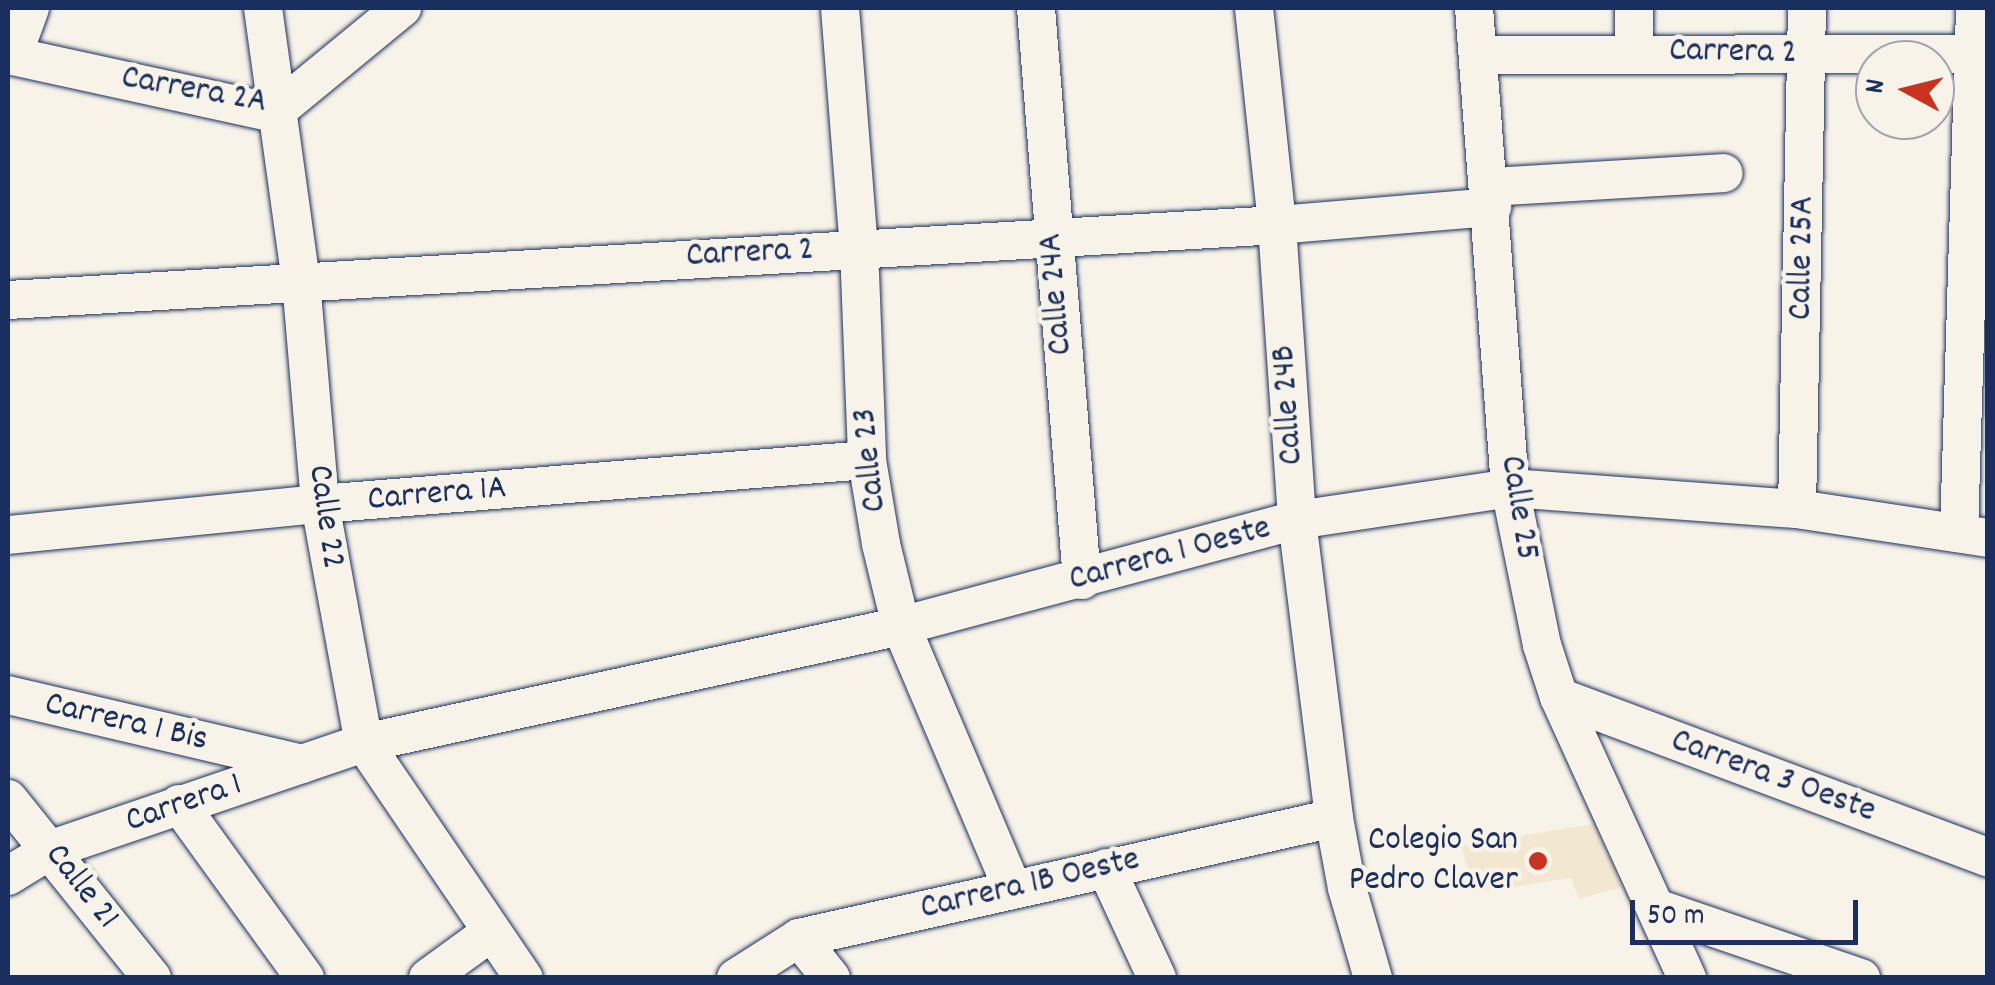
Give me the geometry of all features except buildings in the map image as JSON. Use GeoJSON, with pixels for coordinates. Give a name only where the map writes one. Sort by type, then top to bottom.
{"type":"FeatureCollection","features":[{"type":"Feature","properties":{"kind":"street"},"geometry":{"type":"LineString","coordinates":[[10,55],[30,8]]}},
{"type":"Feature","properties":{"kind":"street","name":"Calle 22"},"geometry":{"type":"LineString","coordinates":[[263,8],[274,113],[301,281],[320,504],[364,742],[524,978]]}},
{"type":"Feature","properties":{"kind":"street","name":"Carrera 2A"},"geometry":{"type":"LineString","coordinates":[[10,55],[274,113],[402,8]]}},
{"type":"Feature","properties":{"kind":"street","name":"Calle 23"},"geometry":{"type":"LineString","coordinates":[[840,8],[859,248],[866,460],[901,626],[1012,887]]}},
{"type":"Feature","properties":{"kind":"street","name":"Calle 24A"},"geometry":{"type":"LineString","coordinates":[[1036,8],[1082,580]]}},
{"type":"Feature","properties":{"kind":"street","name":"Calle 24B"},"geometry":{"type":"LineString","coordinates":[[1254,8],[1277,225],[1297,520],[1334,818],[1373,978]]}},
{"type":"Feature","properties":{"kind":"street","name":"Calle 25"},"geometry":{"type":"LineString","coordinates":[[1474,8],[1510,488],[1542,645],[1559,697],[1687,978]]}},
{"type":"Feature","properties":{"kind":"street"},"geometry":{"type":"LineString","coordinates":[[1634,8],[1634,52]]}},
{"type":"Feature","properties":{"kind":"street","name":"Calle 25A"},"geometry":{"type":"LineString","coordinates":[[1797,510],[1807,8]]}},
{"type":"Feature","properties":{"kind":"street"},"geometry":{"type":"LineString","coordinates":[[1973,536],[1981,54],[1976,8]]}},
{"type":"Feature","properties":{"kind":"street","name":"Carrera 2"},"geometry":{"type":"LineString","coordinates":[[1478,55],[1981,54]]}},
{"type":"Feature","properties":{"kind":"street","name":"Carrera 2"},"geometry":{"type":"LineString","coordinates":[[8,300],[1277,225],[1672,173],[1724,174]]}},
{"type":"Feature","properties":{"kind":"street","name":"Carrera 1A"},"geometry":{"type":"LineString","coordinates":[[8,535],[320,504],[866,460]]}},
{"type":"Feature","properties":{"kind":"street","name":"Carrera 1 Oeste"},"geometry":{"type":"LineString","coordinates":[[364,742],[901,626],[1297,520],[1510,488],[1797,510],[1973,536]]}},
{"type":"Feature","properties":{"kind":"street","name":"Carrera 1 Bis"},"geometry":{"type":"LineString","coordinates":[[8,695],[304,764]]}},
{"type":"Feature","properties":{"kind":"street","name":"Carrera 3 Oeste"},"geometry":{"type":"LineString","coordinates":[[1559,697],[1988,857]]}},
{"type":"Feature","properties":{"kind":"street","name":"Carrera 1"},"geometry":{"type":"LineString","coordinates":[[8,876],[52,849],[364,742]]}},
{"type":"Feature","properties":{"kind":"street","name":"Calle 21"},"geometry":{"type":"LineString","coordinates":[[8,798],[152,978]]}},
{"type":"Feature","properties":{"kind":"street"},"geometry":{"type":"LineString","coordinates":[[179,804],[304,978]]}},
{"type":"Feature","properties":{"kind":"street","name":"Carrera 1B Oeste"},"geometry":{"type":"LineString","coordinates":[[736,978],[799,938],[1012,887],[1334,818]]}},
{"type":"Feature","properties":{"kind":"street"},"geometry":{"type":"LineString","coordinates":[[1106,868],[1157,978]]}},
{"type":"Feature","properties":{"kind":"street"},"geometry":{"type":"LineString","coordinates":[[1656,908],[1862,978]]}},
{"type":"Feature","properties":{"kind":"street"},"geometry":{"type":"LineString","coordinates":[[428,978],[491,932]]}},
{"type":"Feature","properties":{"kind":"street"},"geometry":{"type":"LineString","coordinates":[[799,938],[830,978]]}},
{"type":"Feature","properties":{"kind":"shaded area","name":"Colegio San Pedro Claver"},"geometry":{"type":"Polygon","coordinates":[[[1594,824],[1622,887],[1579,899],[1571,878],[1474,893],[1461,845],[1594,824]]]}},
{"type":"Feature","properties":{"kind":"place","name":"Colegio San Pedro Claver"},"geometry":{"type":"Point","coordinates":[1538,861]}}]}
